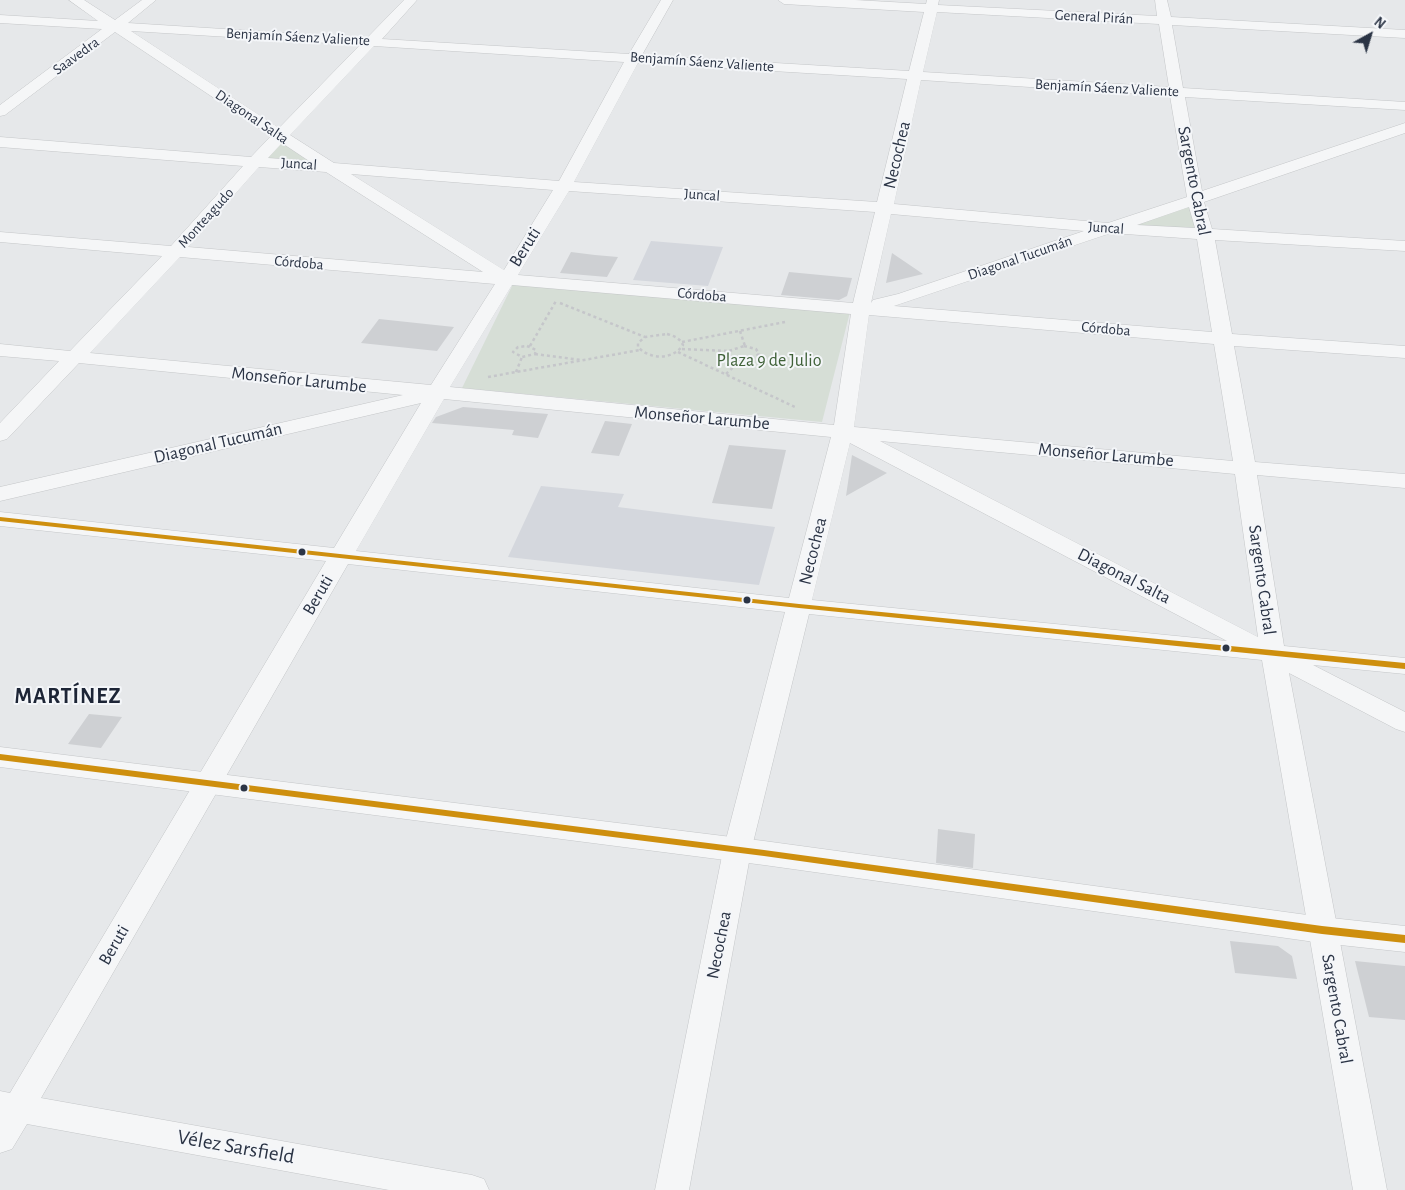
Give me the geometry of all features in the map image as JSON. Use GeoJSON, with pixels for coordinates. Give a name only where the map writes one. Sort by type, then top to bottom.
{"type":"FeatureCollection","features":[{"type":"Feature","properties":{"kind":"street","name":"Diagonal Salta"},"geometry":{"type":"LineString","coordinates":[[75,0],[327,166],[506,280]]}},
{"type":"Feature","properties":{"kind":"street","name":"Saavedra"},"geometry":{"type":"LineString","coordinates":[[0,112],[150,0]]}},
{"type":"Feature","properties":{"kind":"street","name":"Monteagudo"},"geometry":{"type":"LineString","coordinates":[[0,435],[175,252],[256,161],[410,0]]}},
{"type":"Feature","properties":{"kind":"street","name":"Beruti"},"geometry":{"type":"LineString","coordinates":[[0,1139],[9,1106],[208,783],[436,394],[564,186],[633,58],[667,0]]}},
{"type":"Feature","properties":{"kind":"street","name":"General Pirán"},"geometry":{"type":"LineString","coordinates":[[784,0],[1163,10],[1405,34]]}},
{"type":"Feature","properties":{"kind":"street","name":"Necochea"},"geometry":{"type":"LineString","coordinates":[[672,1190],[737,851],[843,430],[861,308],[932,4]]}},
{"type":"Feature","properties":{"kind":"street","name":"Sargento Cabral"},"geometry":{"type":"LineString","coordinates":[[1163,10],[1195,198],[1205,234],[1245,468],[1273,653],[1370,1190]]}},
{"type":"Feature","properties":{"kind":"street","name":"Benjamín Sáenz Valiente"},"geometry":{"type":"LineString","coordinates":[[0,18],[916,77],[1405,106]]}},
{"type":"Feature","properties":{"kind":"street","name":"Diagonal Tucumán"},"geometry":{"type":"LineString","coordinates":[[861,308],[904,298],[1405,128]]}},
{"type":"Feature","properties":{"kind":"street","name":"Juncal"},"geometry":{"type":"LineString","coordinates":[[0,142],[327,166],[564,186],[885,208],[1106,228],[1405,246]]}},
{"type":"Feature","properties":{"kind":"street","name":"Córdoba"},"geometry":{"type":"LineString","coordinates":[[0,237],[1222,339],[1405,352]]}},
{"type":"Feature","properties":{"kind":"street","name":"Monseñor Larumbe"},"geometry":{"type":"LineString","coordinates":[[0,350],[436,394],[1405,481]]}},
{"type":"Feature","properties":{"kind":"street","name":"Diagonal Tucumán"},"geometry":{"type":"LineString","coordinates":[[0,494],[436,394]]}},
{"type":"Feature","properties":{"kind":"street","name":"Diagonal Salta"},"geometry":{"type":"LineString","coordinates":[[843,430],[1405,723]]}},
{"type":"Feature","properties":{"kind":"street"},"geometry":{"type":"LineString","coordinates":[[0,518],[799,606],[1405,666]]}},
{"type":"Feature","properties":{"kind":"street"},"geometry":{"type":"LineString","coordinates":[[0,757],[737,851],[1322,930],[1405,939]]}},
{"type":"Feature","properties":{"kind":"street","name":"Vélez Sarsfield"},"geometry":{"type":"LineString","coordinates":[[9,1106],[472,1190]]}},
{"type":"Feature","properties":{"kind":"path"},"geometry":{"type":"LineString","coordinates":[[548,298],[646,337]]}},
{"type":"Feature","properties":{"kind":"path"},"geometry":{"type":"LineString","coordinates":[[530,346],[556,301]]}},
{"type":"Feature","properties":{"kind":"path"},"geometry":{"type":"LineString","coordinates":[[682,342],[788,322]]}},
{"type":"Feature","properties":{"kind":"path"},"geometry":{"type":"LineString","coordinates":[[740,330],[745,346]]}},
{"type":"Feature","properties":{"kind":"path"},"geometry":{"type":"LineString","coordinates":[[640,350],[638,343],[646,337],[667,334],[679,338],[682,342],[682,349]]}},
{"type":"Feature","properties":{"kind":"path"},"geometry":{"type":"LineString","coordinates":[[535,354],[536,350],[530,346],[522,346],[514,350],[514,354],[522,357],[535,354],[582,360]]}},
{"type":"Feature","properties":{"kind":"path"},"geometry":{"type":"LineString","coordinates":[[473,397],[486,377],[640,350],[650,355],[658,356],[678,352],[682,349],[729,351],[735,347],[745,346],[754,348],[759,354],[750,360],[741,360],[730,356],[729,351]]}},
{"type":"Feature","properties":{"kind":"path"},"geometry":{"type":"LineString","coordinates":[[678,352],[800,409]]}},
{"type":"Feature","properties":{"kind":"path"},"geometry":{"type":"LineString","coordinates":[[516,372],[522,357]]}},
{"type":"Feature","properties":{"kind":"path"},"geometry":{"type":"LineString","coordinates":[[726,374],[741,360]]}},
{"type":"Feature","properties":{"kind":"shaded area"},"geometry":{"type":"Polygon","coordinates":[[[651,241],[723,247],[708,286],[633,280],[651,241]]]}},
{"type":"Feature","properties":{"kind":"shaded area"},"geometry":{"type":"Polygon","coordinates":[[[541,486],[624,494],[618,507],[775,527],[759,585],[508,557],[541,486]]]}},
{"type":"Feature","properties":{"kind":"green space"},"geometry":{"type":"Polygon","coordinates":[[[281,136],[327,166],[256,161],[281,136]]]}},
{"type":"Feature","properties":{"kind":"green space"},"geometry":{"type":"Polygon","coordinates":[[[1195,198],[1205,234],[1106,228],[1195,198]]]}},
{"type":"Feature","properties":{"kind":"green space","name":"Plaza 9 de Julio"},"geometry":{"type":"Polygon","coordinates":[[[513,284],[850,312],[822,422],[462,388],[513,284]]]}},
{"type":"Feature","properties":{"kind":"building"},"geometry":{"type":"Polygon","coordinates":[[[571,252],[618,257],[607,277],[560,273],[571,252]]]}},
{"type":"Feature","properties":{"kind":"building"},"geometry":{"type":"Polygon","coordinates":[[[892,253],[923,274],[886,283],[892,253]]]}},
{"type":"Feature","properties":{"kind":"building"},"geometry":{"type":"Polygon","coordinates":[[[789,272],[852,278],[847,296],[839,300],[781,295],[789,272]]]}},
{"type":"Feature","properties":{"kind":"building"},"geometry":{"type":"Polygon","coordinates":[[[379,319],[454,327],[437,351],[361,343],[379,319]]]}},
{"type":"Feature","properties":{"kind":"building"},"geometry":{"type":"Polygon","coordinates":[[[463,407],[548,414],[538,438],[512,435],[514,430],[432,423],[436,417],[463,407]]]}},
{"type":"Feature","properties":{"kind":"building"},"geometry":{"type":"Polygon","coordinates":[[[605,421],[632,424],[619,456],[591,453],[605,421]]]}},
{"type":"Feature","properties":{"kind":"building"},"geometry":{"type":"Polygon","coordinates":[[[729,445],[786,450],[772,509],[712,503],[729,445]]]}},
{"type":"Feature","properties":{"kind":"building"},"geometry":{"type":"Polygon","coordinates":[[[852,455],[887,473],[846,496],[852,455]]]}},
{"type":"Feature","properties":{"kind":"building"},"geometry":{"type":"Polygon","coordinates":[[[89,714],[122,717],[101,748],[68,744],[89,714]]]}},
{"type":"Feature","properties":{"kind":"building"},"geometry":{"type":"Polygon","coordinates":[[[938,829],[975,834],[973,868],[936,863],[938,829]]]}},
{"type":"Feature","properties":{"kind":"building"},"geometry":{"type":"Polygon","coordinates":[[[1230,941],[1278,946],[1292,956],[1297,979],[1235,973],[1230,941]]]}},
{"type":"Feature","properties":{"kind":"building"},"geometry":{"type":"Polygon","coordinates":[[[1355,961],[1405,966],[1405,1020],[1369,1017],[1355,961]]]}},
{"type":"Feature","properties":{"kind":"transit line"},"geometry":{"type":"LineString","coordinates":[[0,519],[799,606],[1405,666]]}},
{"type":"Feature","properties":{"kind":"transit line"},"geometry":{"type":"LineString","coordinates":[[0,757],[764,853],[1322,930],[1405,939]]}},
{"type":"Feature","properties":{"kind":"district","name":"MARTÍNEZ"},"geometry":{"type":"Point","coordinates":[68,696]}}]}
